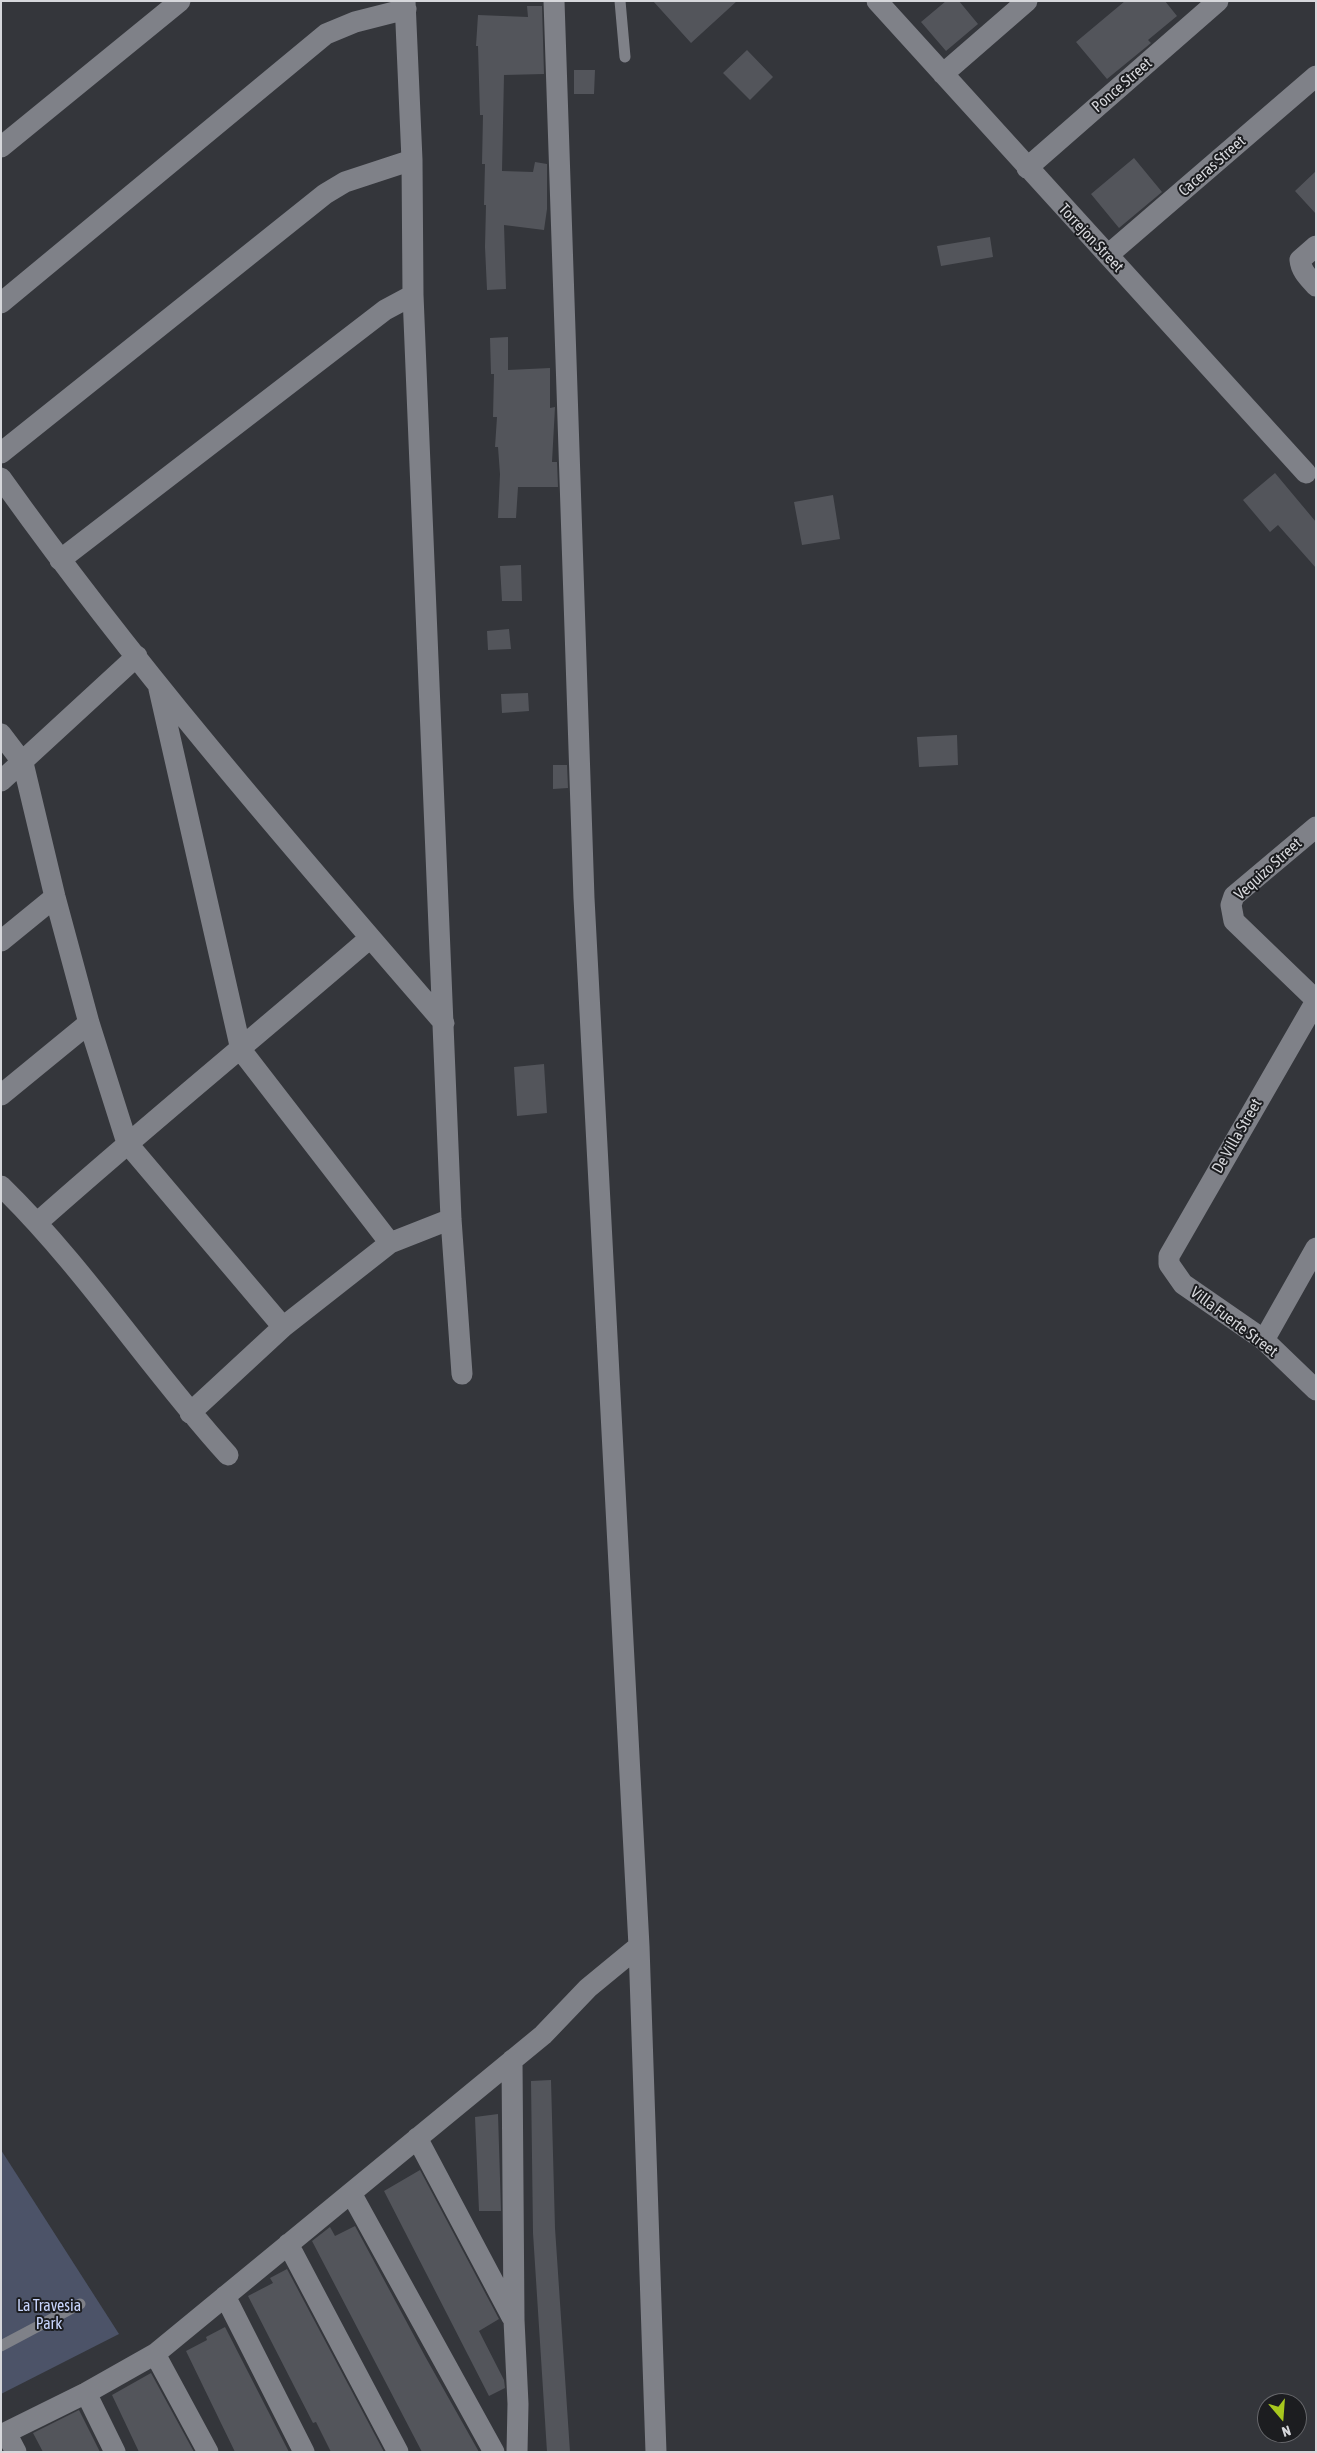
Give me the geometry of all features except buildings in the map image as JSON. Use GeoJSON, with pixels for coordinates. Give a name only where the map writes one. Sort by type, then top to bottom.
{"type":"FeatureCollection","features":[{"type":"Feature","properties":{"kind":"street"},"geometry":{"type":"LineString","coordinates":[[1,147],[180,1]]}},
{"type":"Feature","properties":{"kind":"street"},"geometry":{"type":"LineString","coordinates":[[554,1],[584,898],[639,1946],[656,2452]]}},
{"type":"Feature","properties":{"kind":"street","name":"Torrejon Street"},"geometry":{"type":"LineString","coordinates":[[877,1],[1306,473]]}},
{"type":"Feature","properties":{"kind":"street"},"geometry":{"type":"LineString","coordinates":[[943,74],[1028,1]]}},
{"type":"Feature","properties":{"kind":"street","name":"Ponce Street"},"geometry":{"type":"LineString","coordinates":[[1027,168],[1218,1]]}},
{"type":"Feature","properties":{"kind":"street"},"geometry":{"type":"LineString","coordinates":[[1,303],[326,34],[406,5],[412,160],[413,295],[451,1219],[462,1374]]}},
{"type":"Feature","properties":{"kind":"street","name":"Caceras Street"},"geometry":{"type":"LineString","coordinates":[[1108,255],[1316,76]]}},
{"type":"Feature","properties":{"kind":"street"},"geometry":{"type":"LineString","coordinates":[[1,453],[325,194],[345,182],[412,160]]}},
{"type":"Feature","properties":{"kind":"street"},"geometry":{"type":"LineString","coordinates":[[1316,246],[1300,260],[1300,263],[1307,276],[1316,286]]}},
{"type":"Feature","properties":{"kind":"street"},"geometry":{"type":"LineString","coordinates":[[60,560],[385,310],[413,295]]}},
{"type":"Feature","properties":{"kind":"street"},"geometry":{"type":"LineString","coordinates":[[1,478],[60,560],[137,656],[158,686],[444,1023]]}},
{"type":"Feature","properties":{"kind":"street"},"geometry":{"type":"LineString","coordinates":[[1,781],[23,763],[137,656]]}},
{"type":"Feature","properties":{"kind":"street"},"geometry":{"type":"LineString","coordinates":[[158,686],[241,1050],[390,1243]]}},
{"type":"Feature","properties":{"kind":"street"},"geometry":{"type":"LineString","coordinates":[[1,734],[23,763],[55,897],[89,1023],[127,1143],[283,1327]]}},
{"type":"Feature","properties":{"kind":"street","name":"Vequizo Street"},"geometry":{"type":"LineString","coordinates":[[1316,827],[1234,896],[1231,905],[1234,922],[1316,1000]]}},
{"type":"Feature","properties":{"kind":"street"},"geometry":{"type":"LineString","coordinates":[[1,941],[55,897]]}},
{"type":"Feature","properties":{"kind":"street"},"geometry":{"type":"LineString","coordinates":[[38,1222],[127,1143],[241,1050],[370,938]]}},
{"type":"Feature","properties":{"kind":"street","name":"De Villa Street"},"geometry":{"type":"LineString","coordinates":[[1175,1274],[1170,1264],[1169,1256],[1316,1000]]}},
{"type":"Feature","properties":{"kind":"street"},"geometry":{"type":"LineString","coordinates":[[1,1095],[89,1023]]}},
{"type":"Feature","properties":{"kind":"street"},"geometry":{"type":"LineString","coordinates":[[1,1186],[38,1222],[190,1414],[228,1455]]}},
{"type":"Feature","properties":{"kind":"street"},"geometry":{"type":"LineString","coordinates":[[190,1414],[283,1327],[390,1243],[451,1219]]}},
{"type":"Feature","properties":{"kind":"street"},"geometry":{"type":"LineString","coordinates":[[1264,1340],[1316,1248]]}},
{"type":"Feature","properties":{"kind":"street","name":"Villa Fuerte Street"},"geometry":{"type":"LineString","coordinates":[[1175,1274],[1183,1284],[1264,1340],[1316,1390]]}},
{"type":"Feature","properties":{"kind":"street"},"geometry":{"type":"LineString","coordinates":[[16,2452],[4,2434],[86,2393],[154,2354],[542,2036],[588,1988],[639,1946]]}},
{"type":"Feature","properties":{"kind":"street"},"geometry":{"type":"LineString","coordinates":[[512,2060],[514,2320],[518,2404],[517,2452]]}},
{"type":"Feature","properties":{"kind":"street"},"geometry":{"type":"LineString","coordinates":[[417,2138],[514,2320]]}},
{"type":"Feature","properties":{"kind":"street"},"geometry":{"type":"LineString","coordinates":[[350,2193],[494,2452]]}},
{"type":"Feature","properties":{"kind":"street"},"geometry":{"type":"LineString","coordinates":[[288,2244],[398,2452]]}},
{"type":"Feature","properties":{"kind":"street"},"geometry":{"type":"LineString","coordinates":[[225,2296],[304,2452]]}},
{"type":"Feature","properties":{"kind":"street"},"geometry":{"type":"LineString","coordinates":[[154,2354],[208,2452]]}},
{"type":"Feature","properties":{"kind":"street"},"geometry":{"type":"LineString","coordinates":[[86,2393],[115,2452]]}},
{"type":"Feature","properties":{"kind":"lane"},"geometry":{"type":"LineString","coordinates":[[620,1],[625,57]]}},
{"type":"Feature","properties":{"kind":"lane"},"geometry":{"type":"LineString","coordinates":[[1,2346],[80,2304]]}},
{"type":"Feature","properties":{"kind":"green space","name":"La Travesia Park"},"geometry":{"type":"Polygon","coordinates":[[[1,2150],[119,2334],[1,2394],[1,2150]]]}}]}
